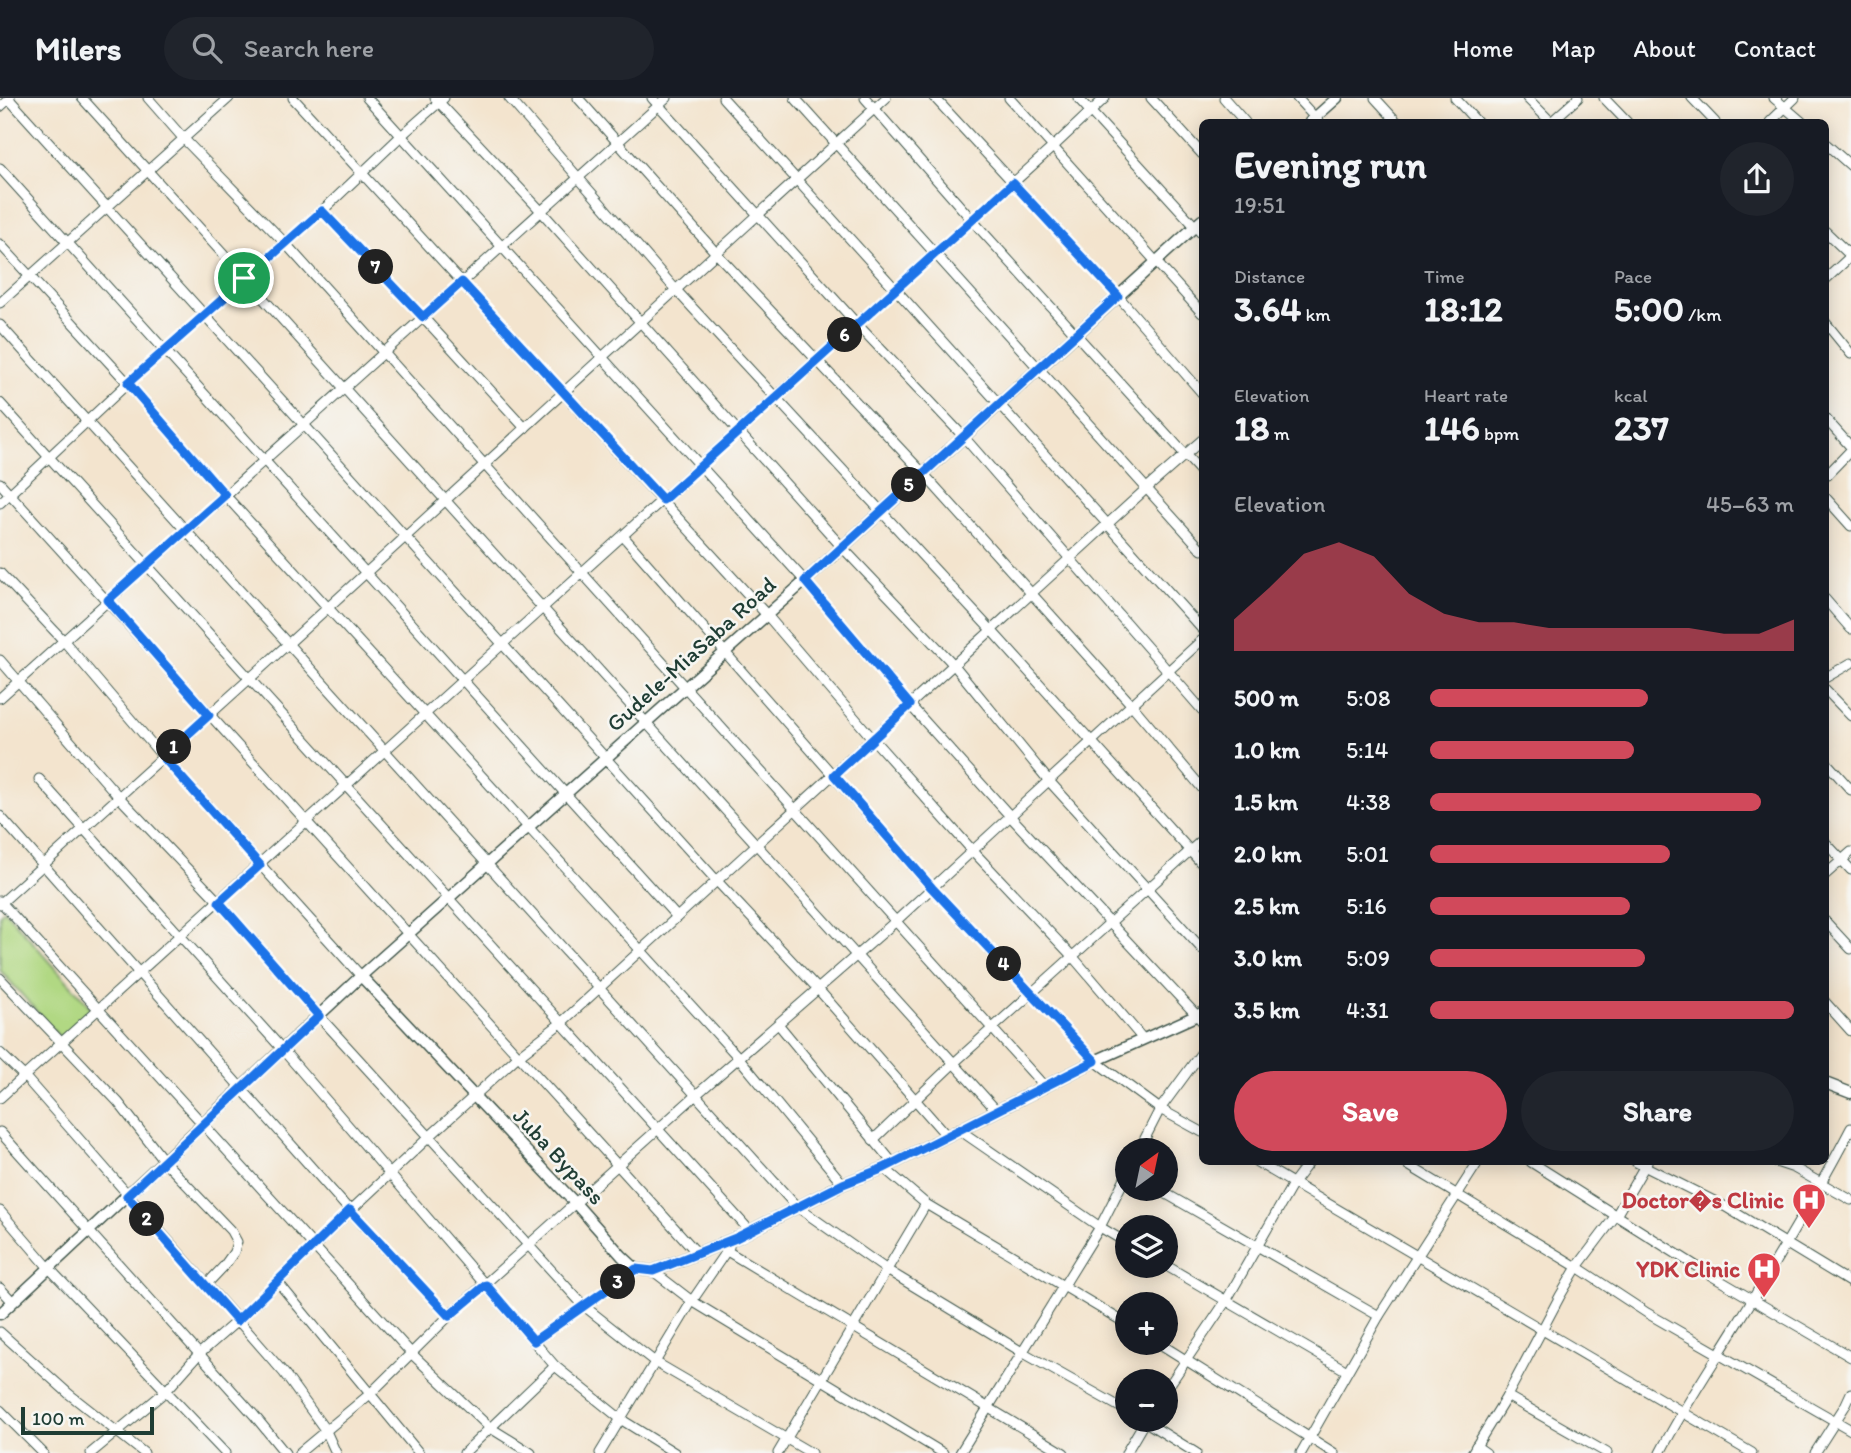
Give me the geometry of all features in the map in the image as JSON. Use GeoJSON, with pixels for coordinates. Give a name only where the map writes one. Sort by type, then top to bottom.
{"type":"FeatureCollection","features":[{"type":"Feature","properties":{"kind":"main road"},"geometry":{"type":"LineString","coordinates":[[1317,119],[1337,98]]}},
{"type":"Feature","properties":{"kind":"main road","name":"Gudele-MiaSaba Road"},"geometry":{"type":"LineString","coordinates":[[361,976],[408,937],[805,581],[1157,261],[1199,228]]}},
{"type":"Feature","properties":{"kind":"main road"},"geometry":{"type":"LineString","coordinates":[[0,1314],[361,976]]}},
{"type":"Feature","properties":{"kind":"main road","name":"Juba Bypass"},"geometry":{"type":"LineString","coordinates":[[361,976],[636,1269]]}},
{"type":"Feature","properties":{"kind":"main road"},"geometry":{"type":"LineString","coordinates":[[636,1269],[653,1271],[736,1238],[796,1206],[888,1165],[1095,1061],[1199,1016]]}},
{"type":"Feature","properties":{"kind":"main road"},"geometry":{"type":"LineString","coordinates":[[1829,1085],[1851,1093]]}},
{"type":"Feature","properties":{"kind":"street"},"geometry":{"type":"LineString","coordinates":[[0,107],[10,98],[716,880],[817,988],[946,1135]]}},
{"type":"Feature","properties":{"kind":"street"},"geometry":{"type":"LineString","coordinates":[[82,98],[997,1111]]}},
{"type":"Feature","properties":{"kind":"street"},"geometry":{"type":"LineString","coordinates":[[148,98],[285,243],[1045,1087]]}},
{"type":"Feature","properties":{"kind":"street"},"geometry":{"type":"LineString","coordinates":[[293,98],[766,614],[872,738],[1073,957],[1143,1039]]}},
{"type":"Feature","properties":{"kind":"street"},"geometry":{"type":"LineString","coordinates":[[367,98],[805,581],[910,705],[1010,816],[1199,1015]]}},
{"type":"Feature","properties":{"kind":"street"},"geometry":{"type":"LineString","coordinates":[[509,98],[676,290],[992,631],[1199,860]]}},
{"type":"Feature","properties":{"kind":"street"},"geometry":{"type":"LineString","coordinates":[[578,98],[716,253],[922,472],[1131,704],[1199,785]]}},
{"type":"Feature","properties":{"kind":"street"},"geometry":{"type":"LineString","coordinates":[[0,698],[618,142],[655,102],[667,98]]}},
{"type":"Feature","properties":{"kind":"street"},"geometry":{"type":"LineString","coordinates":[[723,98],[1199,626]]}},
{"type":"Feature","properties":{"kind":"street"},"geometry":{"type":"LineString","coordinates":[[795,98],[1199,547]]}},
{"type":"Feature","properties":{"kind":"street"},"geometry":{"type":"LineString","coordinates":[[865,98],[1199,469]]}},
{"type":"Feature","properties":{"kind":"street"},"geometry":{"type":"LineString","coordinates":[[531,1453],[489,1427],[412,1354],[0,902],[250,679],[886,98]]}},
{"type":"Feature","properties":{"kind":"street"},"geometry":{"type":"LineString","coordinates":[[935,98],[1118,296],[1199,390]]}},
{"type":"Feature","properties":{"kind":"street"},"geometry":{"type":"LineString","coordinates":[[1009,98],[1199,310]]}},
{"type":"Feature","properties":{"kind":"street"},"geometry":{"type":"LineString","coordinates":[[1078,98],[1199,226]]}},
{"type":"Feature","properties":{"kind":"street"},"geometry":{"type":"LineString","coordinates":[[0,1098],[1105,98]]}},
{"type":"Feature","properties":{"kind":"street"},"geometry":{"type":"LineString","coordinates":[[1152,98],[1199,151]]}},
{"type":"Feature","properties":{"kind":"street"},"geometry":{"type":"LineString","coordinates":[[1224,98],[1242,119]]}},
{"type":"Feature","properties":{"kind":"street"},"geometry":{"type":"LineString","coordinates":[[1297,98],[1313,119]]}},
{"type":"Feature","properties":{"kind":"street"},"geometry":{"type":"LineString","coordinates":[[1375,98],[1394,119]]}},
{"type":"Feature","properties":{"kind":"street"},"geometry":{"type":"LineString","coordinates":[[1455,98],[1474,119]]}},
{"type":"Feature","properties":{"kind":"street"},"geometry":{"type":"LineString","coordinates":[[1527,98],[1548,119]]}},
{"type":"Feature","properties":{"kind":"street"},"geometry":{"type":"LineString","coordinates":[[1554,119],[1578,98]]}},
{"type":"Feature","properties":{"kind":"street"},"geometry":{"type":"LineString","coordinates":[[1604,98],[1624,119]]}},
{"type":"Feature","properties":{"kind":"street"},"geometry":{"type":"LineString","coordinates":[[1692,98],[1712,119]]}},
{"type":"Feature","properties":{"kind":"street"},"geometry":{"type":"LineString","coordinates":[[1774,98],[1799,119]]}},
{"type":"Feature","properties":{"kind":"street"},"geometry":{"type":"LineString","coordinates":[[1773,119],[1794,98]]}},
{"type":"Feature","properties":{"kind":"street"},"geometry":{"type":"LineString","coordinates":[[0,303],[225,99]]}},
{"type":"Feature","properties":{"kind":"street"},"geometry":{"type":"LineString","coordinates":[[0,503],[128,383],[322,211],[439,100],[841,546],[954,666],[1049,780],[1199,946]]}},
{"type":"Feature","properties":{"kind":"street"},"geometry":{"type":"LineString","coordinates":[[655,102],[963,436],[1199,707]]}},
{"type":"Feature","properties":{"kind":"street"},"geometry":{"type":"LineString","coordinates":[[1829,147],[1851,166]]}},
{"type":"Feature","properties":{"kind":"street"},"geometry":{"type":"LineString","coordinates":[[0,168],[677,917]]}},
{"type":"Feature","properties":{"kind":"street"},"geometry":{"type":"LineString","coordinates":[[322,211],[525,428]]}},
{"type":"Feature","properties":{"kind":"street"},"geometry":{"type":"LineString","coordinates":[[1829,235],[1851,256],[1829,276]]}},
{"type":"Feature","properties":{"kind":"street"},"geometry":{"type":"LineString","coordinates":[[0,244],[128,383],[225,495],[739,1058],[843,1184]]}},
{"type":"Feature","properties":{"kind":"street"},"geometry":{"type":"LineString","coordinates":[[0,324],[796,1206],[887,1270],[1021,1352],[1115,1405]]}},
{"type":"Feature","properties":{"kind":"street"},"geometry":{"type":"LineString","coordinates":[[1829,328],[1851,354]]}},
{"type":"Feature","properties":{"kind":"street"},"geometry":{"type":"LineString","coordinates":[[0,403],[750,1230]]}},
{"type":"Feature","properties":{"kind":"street"},"geometry":{"type":"LineString","coordinates":[[1829,423],[1851,449],[1829,473]]}},
{"type":"Feature","properties":{"kind":"street"},"geometry":{"type":"LineString","coordinates":[[91,1453],[166,1391],[198,1355],[429,1137],[517,1057],[561,1023],[1199,443]]}},
{"type":"Feature","properties":{"kind":"street"},"geometry":{"type":"LineString","coordinates":[[0,483],[108,600],[408,937],[698,1254]]}},
{"type":"Feature","properties":{"kind":"street"},"geometry":{"type":"LineString","coordinates":[[1829,502],[1851,526]]}},
{"type":"Feature","properties":{"kind":"street"},"geometry":{"type":"LineString","coordinates":[[623,536],[932,888],[1095,1061],[1160,1109],[1199,1130]]}},
{"type":"Feature","properties":{"kind":"street"},"geometry":{"type":"LineString","coordinates":[[0,573],[63,640],[163,757],[361,976]]}},
{"type":"Feature","properties":{"kind":"street"},"geometry":{"type":"LineString","coordinates":[[1829,604],[1851,629]]}},
{"type":"Feature","properties":{"kind":"street"},"geometry":{"type":"LineString","coordinates":[[299,1453],[370,1394],[449,1316],[696,1095],[779,1025],[817,988],[896,921],[1199,643]]}},
{"type":"Feature","properties":{"kind":"street"},"geometry":{"type":"LineString","coordinates":[[0,660],[118,796],[219,902],[319,1016],[584,1306],[655,1362],[811,1453]]}},
{"type":"Feature","properties":{"kind":"street"},"geometry":{"type":"LineString","coordinates":[[1829,676],[1851,663]]}},
{"type":"Feature","properties":{"kind":"street"},"geometry":{"type":"LineString","coordinates":[[1829,693],[1851,716]]}},
{"type":"Feature","properties":{"kind":"street"},"geometry":{"type":"LineString","coordinates":[[1829,765],[1851,790]]}},
{"type":"Feature","properties":{"kind":"street"},"geometry":{"type":"LineString","coordinates":[[39,779],[283,1049],[555,1366],[622,1420],[676,1453]]}},
{"type":"Feature","properties":{"kind":"street"},"geometry":{"type":"LineString","coordinates":[[0,816],[350,1210],[449,1316]]}},
{"type":"Feature","properties":{"kind":"street"},"geometry":{"type":"LineString","coordinates":[[873,1140],[955,1062],[1199,843]]}},
{"type":"Feature","properties":{"kind":"street"},"geometry":{"type":"LineString","coordinates":[[1829,846],[1851,870]]}},
{"type":"Feature","properties":{"kind":"street"},"geometry":{"type":"LineString","coordinates":[[1829,871],[1851,852]]}},
{"type":"Feature","properties":{"kind":"street"},"geometry":{"type":"LineString","coordinates":[[1829,925],[1851,949]]}},
{"type":"Feature","properties":{"kind":"street"},"geometry":{"type":"LineString","coordinates":[[0,978],[118,1102],[164,1161],[231,1231],[237,1242],[234,1252],[205,1286]]}},
{"type":"Feature","properties":{"kind":"street"},"geometry":{"type":"LineString","coordinates":[[1829,1006],[1851,1031]]}},
{"type":"Feature","properties":{"kind":"street"},"geometry":{"type":"LineString","coordinates":[[779,1025],[873,1140],[888,1165],[926,1204],[1115,1317]]}},
{"type":"Feature","properties":{"kind":"street"},"geometry":{"type":"LineString","coordinates":[[0,1053],[25,1077],[205,1286],[284,1373],[326,1431],[336,1453]]}},
{"type":"Feature","properties":{"kind":"street"},"geometry":{"type":"LineString","coordinates":[[1145,1138],[1160,1109],[1199,1056]]}},
{"type":"Feature","properties":{"kind":"street"},"geometry":{"type":"LineString","coordinates":[[1660,1453],[1682,1411],[1823,1183],[1851,1128]]}},
{"type":"Feature","properties":{"kind":"street"},"geometry":{"type":"LineString","coordinates":[[958,1129],[1115,1236]]}},
{"type":"Feature","properties":{"kind":"street"},"geometry":{"type":"LineString","coordinates":[[0,1132],[285,1453]]}},
{"type":"Feature","properties":{"kind":"street"},"geometry":{"type":"LineString","coordinates":[[1263,1165],[1752,1453]]}},
{"type":"Feature","properties":{"kind":"street"},"geometry":{"type":"LineString","coordinates":[[1178,1371],[1226,1301],[1306,1165]]}},
{"type":"Feature","properties":{"kind":"street"},"geometry":{"type":"LineString","coordinates":[[1408,1165],[1577,1267],[1647,1313],[1851,1430]]}},
{"type":"Feature","properties":{"kind":"street"},"geometry":{"type":"LineString","coordinates":[[1301,1453],[1379,1316],[1476,1165]]}},
{"type":"Feature","properties":{"kind":"street"},"geometry":{"type":"LineString","coordinates":[[1536,1165],[1707,1273],[1851,1357]]}},
{"type":"Feature","properties":{"kind":"street"},"geometry":{"type":"LineString","coordinates":[[1486,1453],[1474,1450],[1507,1396],[1577,1267],[1617,1214],[1646,1165],[1726,1208],[1851,1283]]}},
{"type":"Feature","properties":{"kind":"street"},"geometry":{"type":"LineString","coordinates":[[1785,1165],[1851,1200]]}},
{"type":"Feature","properties":{"kind":"street"},"geometry":{"type":"LineString","coordinates":[[960,1453],[1100,1227],[1115,1198]]}},
{"type":"Feature","properties":{"kind":"street"},"geometry":{"type":"LineString","coordinates":[[1178,1201],[1379,1316]]}},
{"type":"Feature","properties":{"kind":"street"},"geometry":{"type":"LineString","coordinates":[[778,1453],[926,1204]]}},
{"type":"Feature","properties":{"kind":"street"},"geometry":{"type":"LineString","coordinates":[[0,1211],[49,1268],[225,1453]]}},
{"type":"Feature","properties":{"kind":"street"},"geometry":{"type":"LineString","coordinates":[[600,1453],[692,1301],[736,1238]]}},
{"type":"Feature","properties":{"kind":"street"},"geometry":{"type":"LineString","coordinates":[[727,1251],[1064,1453]]}},
{"type":"Feature","properties":{"kind":"street"},"geometry":{"type":"LineString","coordinates":[[534,1341],[636,1269]]}},
{"type":"Feature","properties":{"kind":"street"},"geometry":{"type":"LineString","coordinates":[[653,1271],[692,1301],[943,1453]]}},
{"type":"Feature","properties":{"kind":"street"},"geometry":{"type":"LineString","coordinates":[[1178,1273],[1347,1371]]}},
{"type":"Feature","properties":{"kind":"street"},"geometry":{"type":"LineString","coordinates":[[277,1281],[419,1453]]}},
{"type":"Feature","properties":{"kind":"street"},"geometry":{"type":"LineString","coordinates":[[0,1288],[13,1302]]}},
{"type":"Feature","properties":{"kind":"street"},"geometry":{"type":"LineString","coordinates":[[0,1332],[69,1394],[144,1453]]}},
{"type":"Feature","properties":{"kind":"street"},"geometry":{"type":"LineString","coordinates":[[1177,1355],[1334,1453]]}},
{"type":"Feature","properties":{"kind":"street"},"geometry":{"type":"LineString","coordinates":[[464,1453],[555,1366]]}},
{"type":"Feature","properties":{"kind":"street"},"geometry":{"type":"LineString","coordinates":[[1815,1453],[1851,1393]]}},
{"type":"Feature","properties":{"kind":"street"},"geometry":{"type":"LineString","coordinates":[[1507,1396],[1607,1453]]}},
{"type":"Feature","properties":{"kind":"street"},"geometry":{"type":"LineString","coordinates":[[0,1410],[43,1453]]}},
{"type":"Feature","properties":{"kind":"street"},"geometry":{"type":"LineString","coordinates":[[1126,1453],[1137,1432]]}},
{"type":"Feature","properties":{"kind":"street"},"geometry":{"type":"LineString","coordinates":[[1163,1432],[1196,1453]]}},
{"type":"Feature","properties":{"kind":"green space"},"geometry":{"type":"Polygon","coordinates":[[[4,910],[94,1011],[62,1040],[0,970],[0,914],[4,910]]]}},
{"type":"Feature","properties":{"kind":"place","name":"Doctor�s Clinic"},"geometry":{"type":"Point","coordinates":[1809,1230]}},
{"type":"Feature","properties":{"kind":"place","name":"YDK Clinic"},"geometry":{"type":"Point","coordinates":[1764,1299]}},
{"type":"Feature","properties":{"kind":"route"},"geometry":{"type":"LineString","coordinates":[[1013,183],[1118,296],[805,581],[910,705],[834,775],[932,888],[1095,1061],[884,1168],[796,1206],[736,1238],[653,1271],[636,1269],[534,1341],[486,1285],[449,1316],[350,1210],[237,1321],[127,1196],[319,1016],[219,902],[260,865],[163,757],[209,715],[108,600],[225,495],[128,383],[244,278],[322,211],[423,317],[462,282],[663,500],[1013,183]]}}]}
